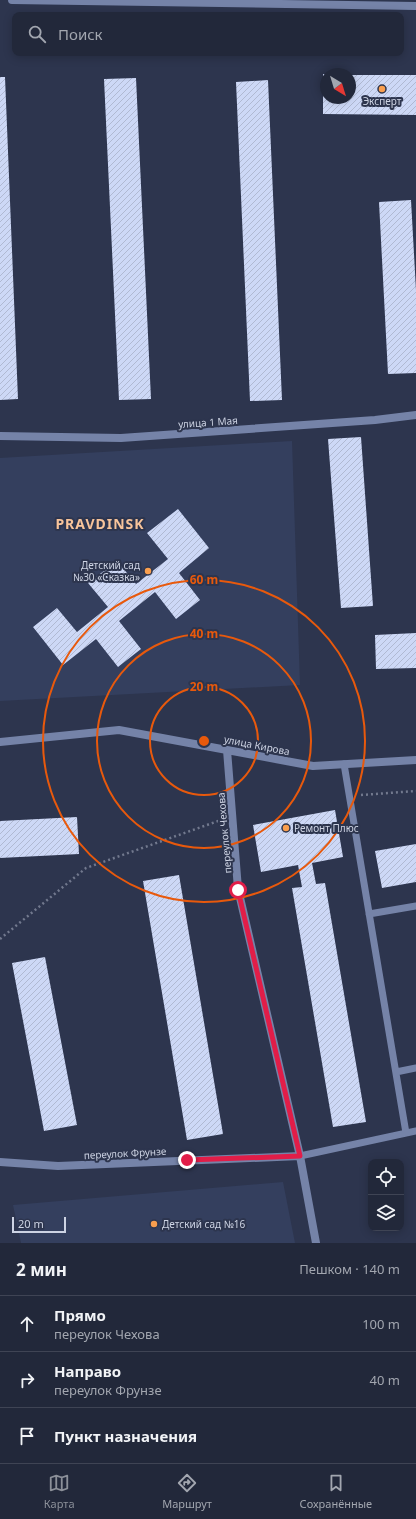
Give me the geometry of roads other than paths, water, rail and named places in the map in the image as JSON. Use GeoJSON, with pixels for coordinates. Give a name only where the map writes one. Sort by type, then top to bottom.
{"type":"FeatureCollection","features":[{"type":"Feature","properties":{"kind":"street"},"geometry":{"type":"LineString","coordinates":[[12,0],[416,6]]}},
{"type":"Feature","properties":{"kind":"street","name":"улица 1 Мая"},"geometry":{"type":"LineString","coordinates":[[0,436],[121,438],[416,416]]}},
{"type":"Feature","properties":{"kind":"street","name":"улица Кирова"},"geometry":{"type":"LineString","coordinates":[[0,742],[119,730],[313,766],[416,760]]}},
{"type":"Feature","properties":{"kind":"street","name":"переулок Чехова"},"geometry":{"type":"LineString","coordinates":[[227,750],[238,890],[300,1156],[316,1243]]}},
{"type":"Feature","properties":{"kind":"street","name":"переулок Фрунзе"},"geometry":{"type":"LineString","coordinates":[[0,1162],[58,1166],[300,1156]]}},
{"type":"Feature","properties":{"kind":"lane"},"geometry":{"type":"LineString","coordinates":[[344,764],[406,1133]]}},
{"type":"Feature","properties":{"kind":"lane"},"geometry":{"type":"LineString","coordinates":[[369,914],[416,906]]}},
{"type":"Feature","properties":{"kind":"lane"},"geometry":{"type":"LineString","coordinates":[[396,1072],[416,1068]]}},
{"type":"Feature","properties":{"kind":"lane"},"geometry":{"type":"LineString","coordinates":[[300,1156],[416,1131]]}},
{"type":"Feature","properties":{"kind":"place","name":"Эксперт"},"geometry":{"type":"Point","coordinates":[382,89]}},
{"type":"Feature","properties":{"kind":"place","name":"Детский сад №30 «Сказка»"},"geometry":{"type":"Point","coordinates":[148,571]}},
{"type":"Feature","properties":{"kind":"place","name":"Ремонт Плюс"},"geometry":{"type":"Point","coordinates":[286,828]}},
{"type":"Feature","properties":{"kind":"place","name":"Детский сад №16"},"geometry":{"type":"Point","coordinates":[154,1224]}},
{"type":"Feature","properties":{"kind":"district","name":"PRAVDINSK"},"geometry":{"type":"Point","coordinates":[100,523]}}]}
